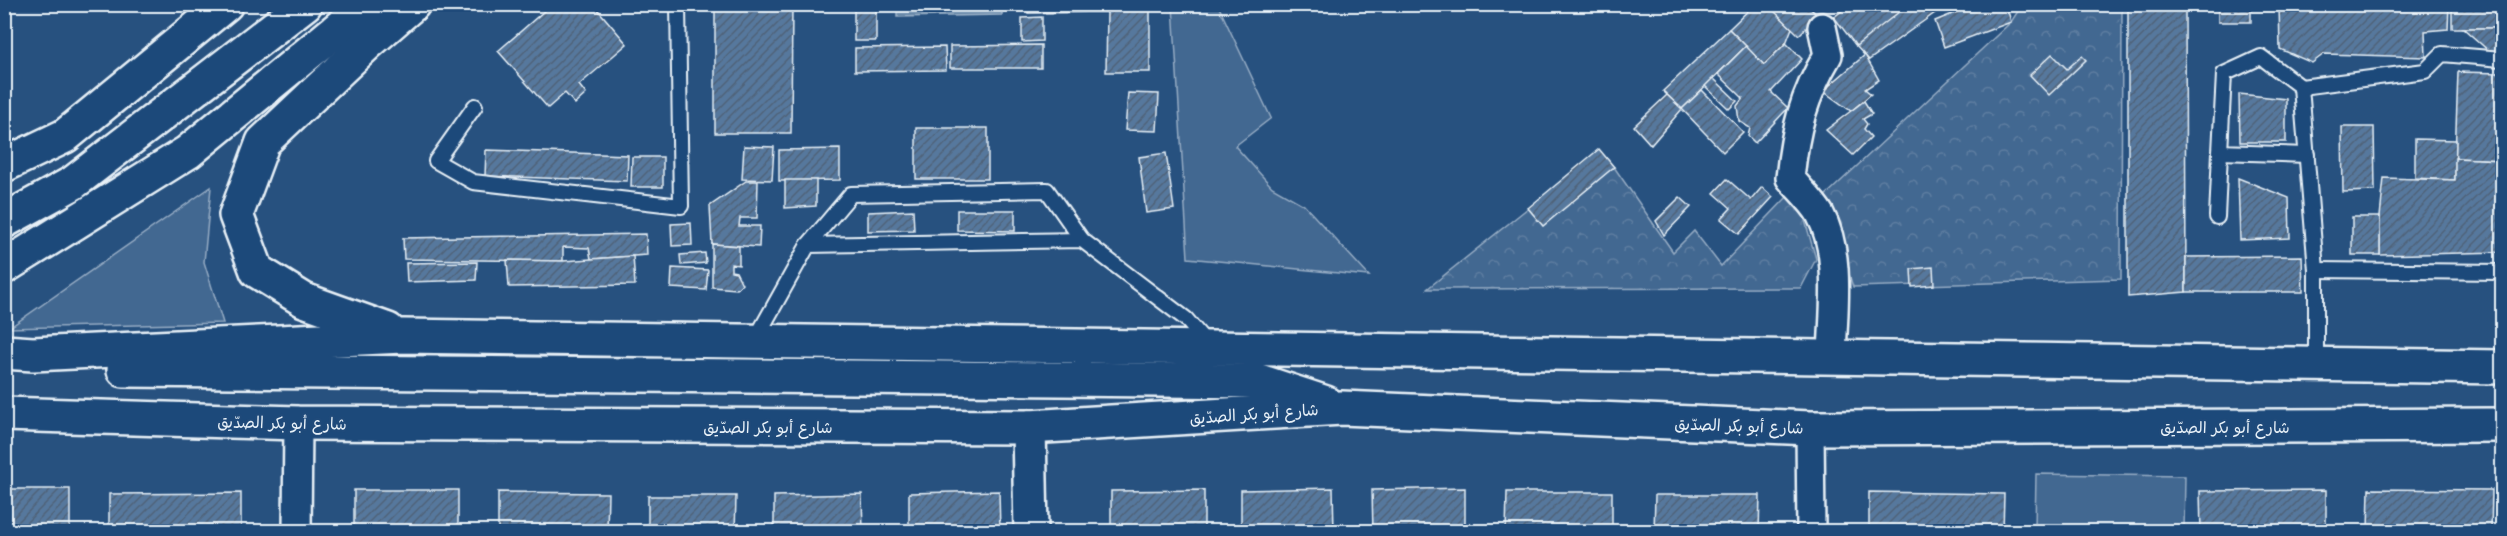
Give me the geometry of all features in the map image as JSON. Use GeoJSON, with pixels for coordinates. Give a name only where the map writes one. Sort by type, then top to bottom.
{"type":"FeatureCollection","features":[{"type":"Feature","properties":{"kind":"main road"},"geometry":{"type":"LineString","coordinates":[[4,165],[66,136],[226,4]]}},
{"type":"Feature","properties":{"kind":"main road"},"geometry":{"type":"LineString","coordinates":[[4,221],[74,183],[305,4]]}},
{"type":"Feature","properties":{"kind":"main road"},"geometry":{"type":"LineString","coordinates":[[4,267],[188,152],[368,4]]}},
{"type":"Feature","properties":{"kind":"main road"},"geometry":{"type":"LineString","coordinates":[[403,336],[304,300],[257,271],[236,215],[263,142],[413,4]]}},
{"type":"Feature","properties":{"kind":"main road"},"geometry":{"type":"LineString","coordinates":[[14,360],[33,354],[403,336],[2502,367]]}},
{"type":"Feature","properties":{"kind":"main road"},"geometry":{"type":"LineString","coordinates":[[14,360],[1259,381],[1342,408]]}},
{"type":"Feature","properties":{"kind":"main road","name":"شارع أبو بكر الصدّيق"},"geometry":{"type":"LineString","coordinates":[[4,414],[298,423],[1029,427],[1342,408],[1810,428],[2502,425]]}},
{"type":"Feature","properties":{"kind":"main road"},"geometry":{"type":"LineString","coordinates":[[1029,427],[1031,531]]}},
{"type":"Feature","properties":{"kind":"street"},"geometry":{"type":"LineString","coordinates":[[1822,27],[1828,56],[1809,87],[1795,133],[1791,178],[1820,214],[1830,248],[1834,284],[1832,357]]}},
{"type":"Feature","properties":{"kind":"street"},"geometry":{"type":"LineString","coordinates":[[297,531],[298,423]]}},
{"type":"Feature","properties":{"kind":"street"},"geometry":{"type":"LineString","coordinates":[[1810,428],[1811,531]]}},
{"type":"Feature","properties":{"kind":"lane"},"geometry":{"type":"LineString","coordinates":[[476,105],[436,161],[472,182],[681,206],[678,4]]}},
{"type":"Feature","properties":{"kind":"lane"},"geometry":{"type":"LineString","coordinates":[[2217,217],[2223,74],[2261,57],[2301,87],[2425,71],[2442,54],[2502,59]]}},
{"type":"Feature","properties":{"kind":"lane"},"geometry":{"type":"LineString","coordinates":[[2301,87],[2316,270],[2316,364]]}},
{"type":"Feature","properties":{"kind":"lane"},"geometry":{"type":"LineString","coordinates":[[2220,152],[2307,155]]}},
{"type":"Feature","properties":{"kind":"lane"},"geometry":{"type":"LineString","coordinates":[[754,341],[808,245],[851,194],[1047,190],[1082,240],[1186,319],[1210,348]]}},
{"type":"Feature","properties":{"kind":"lane"},"geometry":{"type":"LineString","coordinates":[[808,245],[1082,240]]}},
{"type":"Feature","properties":{"kind":"lane"},"geometry":{"type":"LineString","coordinates":[[2316,270],[2502,272]]}},
{"type":"Feature","properties":{"kind":"green space"},"geometry":{"type":"Polygon","coordinates":[[[1173,5],[1218,5],[1271,118],[1235,146],[1272,187],[1304,205],[1369,276],[1188,258],[1173,5]]]}},
{"type":"Feature","properties":{"kind":"green space"},"geometry":{"type":"Polygon","coordinates":[[[2022,5],[2122,5],[2121,279],[1853,287],[1825,196],[2011,22],[2022,5]]]}},
{"type":"Feature","properties":{"kind":"green space"},"geometry":{"type":"Polygon","coordinates":[[[1614,167],[1673,252],[1694,231],[1721,266],[1788,196],[1802,210],[1816,259],[1801,288],[1427,289],[1528,208],[1543,226],[1614,167]]]}},
{"type":"Feature","properties":{"kind":"green space"},"geometry":{"type":"Polygon","coordinates":[[[211,187],[204,262],[223,323],[9,328],[211,187]]]}},
{"type":"Feature","properties":{"kind":"green space"},"geometry":{"type":"Polygon","coordinates":[[[2036,474],[2185,476],[2184,531],[2035,531],[2036,474]]]}},
{"type":"Feature","properties":{"kind":"water"},"geometry":{"type":"Polygon","coordinates":[[[897,5],[1002,5],[1002,15],[897,17],[897,5]]]}},
{"type":"Feature","properties":{"kind":"building"},"geometry":{"type":"Polygon","coordinates":[[[552,4],[593,4],[627,44],[579,85],[586,94],[575,104],[565,93],[548,108],[498,51],[552,4]]]}},
{"type":"Feature","properties":{"kind":"building"},"geometry":{"type":"Polygon","coordinates":[[[715,4],[792,4],[791,133],[715,133],[715,4]]]}},
{"type":"Feature","properties":{"kind":"building"},"geometry":{"type":"Polygon","coordinates":[[[854,4],[876,4],[876,41],[854,41],[854,4]]]}},
{"type":"Feature","properties":{"kind":"building"},"geometry":{"type":"Polygon","coordinates":[[[1028,4],[1150,4],[1150,72],[1106,72],[1107,12],[1028,13],[1028,4]]]}},
{"type":"Feature","properties":{"kind":"building"},"geometry":{"type":"Polygon","coordinates":[[[1755,4],[1768,4],[1792,28],[1786,43],[1764,65],[1729,29],[1755,4]]]}},
{"type":"Feature","properties":{"kind":"building"},"geometry":{"type":"Polygon","coordinates":[[[1777,4],[1806,4],[1818,16],[1799,35],[1772,9],[1777,4]]]}},
{"type":"Feature","properties":{"kind":"building"},"geometry":{"type":"Polygon","coordinates":[[[1851,4],[1912,4],[1856,46],[1834,17],[1851,4]]]}},
{"type":"Feature","properties":{"kind":"building"},"geometry":{"type":"Polygon","coordinates":[[[1909,4],[1941,4],[1942,8],[1869,60],[1856,46],[1909,4]]]}},
{"type":"Feature","properties":{"kind":"building"},"geometry":{"type":"Polygon","coordinates":[[[1977,4],[2006,4],[2011,22],[1944,47],[1935,21],[1977,4]]]}},
{"type":"Feature","properties":{"kind":"building"},"geometry":{"type":"Polygon","coordinates":[[[2128,4],[2185,4],[2186,292],[2128,297],[2128,4]]]}},
{"type":"Feature","properties":{"kind":"building"},"geometry":{"type":"Polygon","coordinates":[[[2218,4],[2251,4],[2251,22],[2218,22],[2218,4]]]}},
{"type":"Feature","properties":{"kind":"building"},"geometry":{"type":"Polygon","coordinates":[[[2279,4],[2449,4],[2448,29],[2425,31],[2426,57],[2324,54],[2312,63],[2280,49],[2279,4]]]}},
{"type":"Feature","properties":{"kind":"building"},"geometry":{"type":"Polygon","coordinates":[[[2452,4],[2502,4],[2502,28],[2452,28],[2452,4]]]}},
{"type":"Feature","properties":{"kind":"building"},"geometry":{"type":"Polygon","coordinates":[[[1042,17],[1042,41],[1022,42],[1022,18],[1042,17]]]}},
{"type":"Feature","properties":{"kind":"building"},"geometry":{"type":"Polygon","coordinates":[[[2463,28],[2502,28],[2502,52],[2490,52],[2463,28]]]}},
{"type":"Feature","properties":{"kind":"building"},"geometry":{"type":"Polygon","coordinates":[[[1729,29],[1746,46],[1682,109],[1663,91],[1729,29]]]}},
{"type":"Feature","properties":{"kind":"building"},"geometry":{"type":"Polygon","coordinates":[[[1786,43],[1802,59],[1771,92],[1788,108],[1755,143],[1748,136],[1750,128],[1739,121],[1737,106],[1743,98],[1718,74],[1746,46],[1764,65],[1786,43]]]}},
{"type":"Feature","properties":{"kind":"building"},"geometry":{"type":"Polygon","coordinates":[[[1041,45],[1041,68],[950,68],[950,46],[1041,45]]]}},
{"type":"Feature","properties":{"kind":"building"},"geometry":{"type":"Polygon","coordinates":[[[945,47],[946,70],[855,71],[855,48],[945,47]]]}},
{"type":"Feature","properties":{"kind":"building"},"geometry":{"type":"Polygon","coordinates":[[[2052,54],[2067,69],[2082,56],[2086,60],[2049,95],[2030,75],[2052,54]]]}},
{"type":"Feature","properties":{"kind":"building"},"geometry":{"type":"Polygon","coordinates":[[[1865,55],[1879,80],[1865,89],[1871,94],[1851,111],[1823,91],[1865,55]]]}},
{"type":"Feature","properties":{"kind":"building"},"geometry":{"type":"Polygon","coordinates":[[[2458,72],[2502,73],[2502,160],[2455,158],[2458,72]]]}},
{"type":"Feature","properties":{"kind":"building"},"geometry":{"type":"Polygon","coordinates":[[[1713,78],[1737,101],[1729,109],[1705,86],[1713,78]]]}},
{"type":"Feature","properties":{"kind":"building"},"geometry":{"type":"Polygon","coordinates":[[[1702,90],[1743,132],[1723,152],[1682,109],[1702,90]]]}},
{"type":"Feature","properties":{"kind":"building"},"geometry":{"type":"Polygon","coordinates":[[[1128,93],[1159,94],[1157,131],[1125,130],[1128,93]]]}},
{"type":"Feature","properties":{"kind":"building"},"geometry":{"type":"Polygon","coordinates":[[[2239,94],[2286,99],[2286,142],[2240,142],[2239,94]]]}},
{"type":"Feature","properties":{"kind":"building"},"geometry":{"type":"Polygon","coordinates":[[[1667,95],[1682,109],[1651,145],[1634,126],[1667,95]]]}},
{"type":"Feature","properties":{"kind":"building"},"geometry":{"type":"Polygon","coordinates":[[[1864,101],[1872,114],[1863,119],[1867,124],[1864,129],[1871,137],[1853,155],[1826,130],[1864,101]]]}},
{"type":"Feature","properties":{"kind":"building"},"geometry":{"type":"Polygon","coordinates":[[[2342,127],[2374,127],[2375,191],[2343,192],[2342,127]]]}},
{"type":"Feature","properties":{"kind":"building"},"geometry":{"type":"Polygon","coordinates":[[[916,128],[988,128],[988,179],[916,179],[916,128]]]}},
{"type":"Feature","properties":{"kind":"building"},"geometry":{"type":"Polygon","coordinates":[[[2415,139],[2456,140],[2455,180],[2415,178],[2415,139]]]}},
{"type":"Feature","properties":{"kind":"building"},"geometry":{"type":"Polygon","coordinates":[[[744,146],[774,147],[772,180],[742,179],[744,146]]]}},
{"type":"Feature","properties":{"kind":"building"},"geometry":{"type":"Polygon","coordinates":[[[840,149],[840,180],[779,181],[779,150],[840,149]]]}},
{"type":"Feature","properties":{"kind":"building"},"geometry":{"type":"Polygon","coordinates":[[[1599,149],[1614,167],[1543,226],[1528,208],[1599,149]]]}},
{"type":"Feature","properties":{"kind":"building"},"geometry":{"type":"Polygon","coordinates":[[[486,150],[628,155],[627,181],[485,176],[486,150]]]}},
{"type":"Feature","properties":{"kind":"building"},"geometry":{"type":"Polygon","coordinates":[[[1166,153],[1174,209],[1146,213],[1139,157],[1166,153]]]}},
{"type":"Feature","properties":{"kind":"building"},"geometry":{"type":"Polygon","coordinates":[[[632,157],[663,157],[663,187],[631,187],[632,157]]]}},
{"type":"Feature","properties":{"kind":"building"},"geometry":{"type":"Polygon","coordinates":[[[2455,158],[2502,160],[2502,252],[2380,255],[2380,217],[2384,178],[2455,180],[2455,158]]]}},
{"type":"Feature","properties":{"kind":"building"},"geometry":{"type":"Polygon","coordinates":[[[2238,178],[2289,198],[2290,238],[2240,240],[2238,178]]]}},
{"type":"Feature","properties":{"kind":"building"},"geometry":{"type":"Polygon","coordinates":[[[1727,179],[1751,200],[1762,187],[1773,197],[1739,234],[1721,219],[1731,208],[1714,193],[1727,179]]]}},
{"type":"Feature","properties":{"kind":"building"},"geometry":{"type":"Polygon","coordinates":[[[785,180],[816,180],[816,206],[785,208],[785,180]]]}},
{"type":"Feature","properties":{"kind":"building"},"geometry":{"type":"Polygon","coordinates":[[[746,181],[758,181],[757,218],[740,218],[739,226],[760,226],[759,247],[712,244],[710,206],[746,181]]]}},
{"type":"Feature","properties":{"kind":"building"},"geometry":{"type":"Polygon","coordinates":[[[1680,197],[1691,207],[1664,235],[1656,221],[1680,197]]]}},
{"type":"Feature","properties":{"kind":"building"},"geometry":{"type":"Polygon","coordinates":[[[913,210],[914,230],[868,231],[868,212],[913,210]]]}},
{"type":"Feature","properties":{"kind":"building"},"geometry":{"type":"Polygon","coordinates":[[[957,210],[1015,210],[1015,231],[957,230],[957,210]]]}},
{"type":"Feature","properties":{"kind":"building"},"geometry":{"type":"Polygon","coordinates":[[[2352,217],[2380,217],[2380,255],[2352,255],[2352,217]]]}},
{"type":"Feature","properties":{"kind":"building"},"geometry":{"type":"Polygon","coordinates":[[[691,223],[692,245],[672,246],[671,224],[691,223]]]}},
{"type":"Feature","properties":{"kind":"building"},"geometry":{"type":"Polygon","coordinates":[[[646,234],[647,255],[591,259],[589,248],[563,247],[563,261],[404,259],[403,238],[646,234]]]}},
{"type":"Feature","properties":{"kind":"building"},"geometry":{"type":"Polygon","coordinates":[[[712,244],[739,246],[739,265],[731,264],[731,271],[736,272],[742,284],[737,289],[712,287],[712,244]]]}},
{"type":"Feature","properties":{"kind":"building"},"geometry":{"type":"Polygon","coordinates":[[[705,253],[706,263],[681,265],[680,255],[705,253]]]}},
{"type":"Feature","properties":{"kind":"building"},"geometry":{"type":"Polygon","coordinates":[[[633,256],[635,285],[509,287],[507,260],[563,261],[633,256]]]}},
{"type":"Feature","properties":{"kind":"building"},"geometry":{"type":"Polygon","coordinates":[[[2302,256],[2303,292],[2186,292],[2186,257],[2302,256]]]}},
{"type":"Feature","properties":{"kind":"building"},"geometry":{"type":"Polygon","coordinates":[[[477,262],[476,280],[407,282],[406,263],[477,262]]]}},
{"type":"Feature","properties":{"kind":"building"},"geometry":{"type":"Polygon","coordinates":[[[1933,267],[1934,285],[1912,287],[1911,269],[1933,267]]]}},
{"type":"Feature","properties":{"kind":"building"},"geometry":{"type":"Polygon","coordinates":[[[672,268],[708,270],[706,290],[671,288],[672,268]]]}},
{"type":"Feature","properties":{"kind":"building"},"geometry":{"type":"Polygon","coordinates":[[[1333,488],[1334,532],[1241,532],[1241,490],[1333,488]]]}},
{"type":"Feature","properties":{"kind":"building"},"geometry":{"type":"Polygon","coordinates":[[[1465,488],[1465,532],[1373,532],[1372,490],[1465,488]]]}},
{"type":"Feature","properties":{"kind":"building"},"geometry":{"type":"Polygon","coordinates":[[[4,489],[70,489],[70,532],[4,532],[4,489]]]}},
{"type":"Feature","properties":{"kind":"building"},"geometry":{"type":"Polygon","coordinates":[[[2369,489],[2492,490],[2491,532],[2368,532],[2369,489]]]}},
{"type":"Feature","properties":{"kind":"building"},"geometry":{"type":"Polygon","coordinates":[[[354,490],[458,490],[458,532],[354,532],[354,490]]]}},
{"type":"Feature","properties":{"kind":"building"},"geometry":{"type":"Polygon","coordinates":[[[1204,490],[1204,532],[1111,532],[1111,491],[1204,490]]]}},
{"type":"Feature","properties":{"kind":"building"},"geometry":{"type":"Polygon","coordinates":[[[2326,490],[2326,532],[2201,532],[2200,491],[2326,490]]]}},
{"type":"Feature","properties":{"kind":"building"},"geometry":{"type":"Polygon","coordinates":[[[999,491],[1000,532],[909,532],[909,493],[999,491]]]}},
{"type":"Feature","properties":{"kind":"building"},"geometry":{"type":"Polygon","coordinates":[[[498,492],[608,493],[607,532],[498,532],[498,492]]]}},
{"type":"Feature","properties":{"kind":"building"},"geometry":{"type":"Polygon","coordinates":[[[1507,492],[1612,492],[1612,532],[1506,532],[1507,492]]]}},
{"type":"Feature","properties":{"kind":"building"},"geometry":{"type":"Polygon","coordinates":[[[1869,492],[2004,494],[2003,532],[1869,532],[1869,492]]]}},
{"type":"Feature","properties":{"kind":"building"},"geometry":{"type":"Polygon","coordinates":[[[241,493],[241,532],[109,532],[109,494],[241,493]]]}},
{"type":"Feature","properties":{"kind":"building"},"geometry":{"type":"Polygon","coordinates":[[[862,494],[863,532],[774,532],[774,496],[862,494]]]}},
{"type":"Feature","properties":{"kind":"building"},"geometry":{"type":"Polygon","coordinates":[[[1655,495],[1760,495],[1759,532],[1654,532],[1655,495]]]}},
{"type":"Feature","properties":{"kind":"building"},"geometry":{"type":"Polygon","coordinates":[[[648,496],[736,496],[735,532],[648,532],[648,496]]]}}]}
